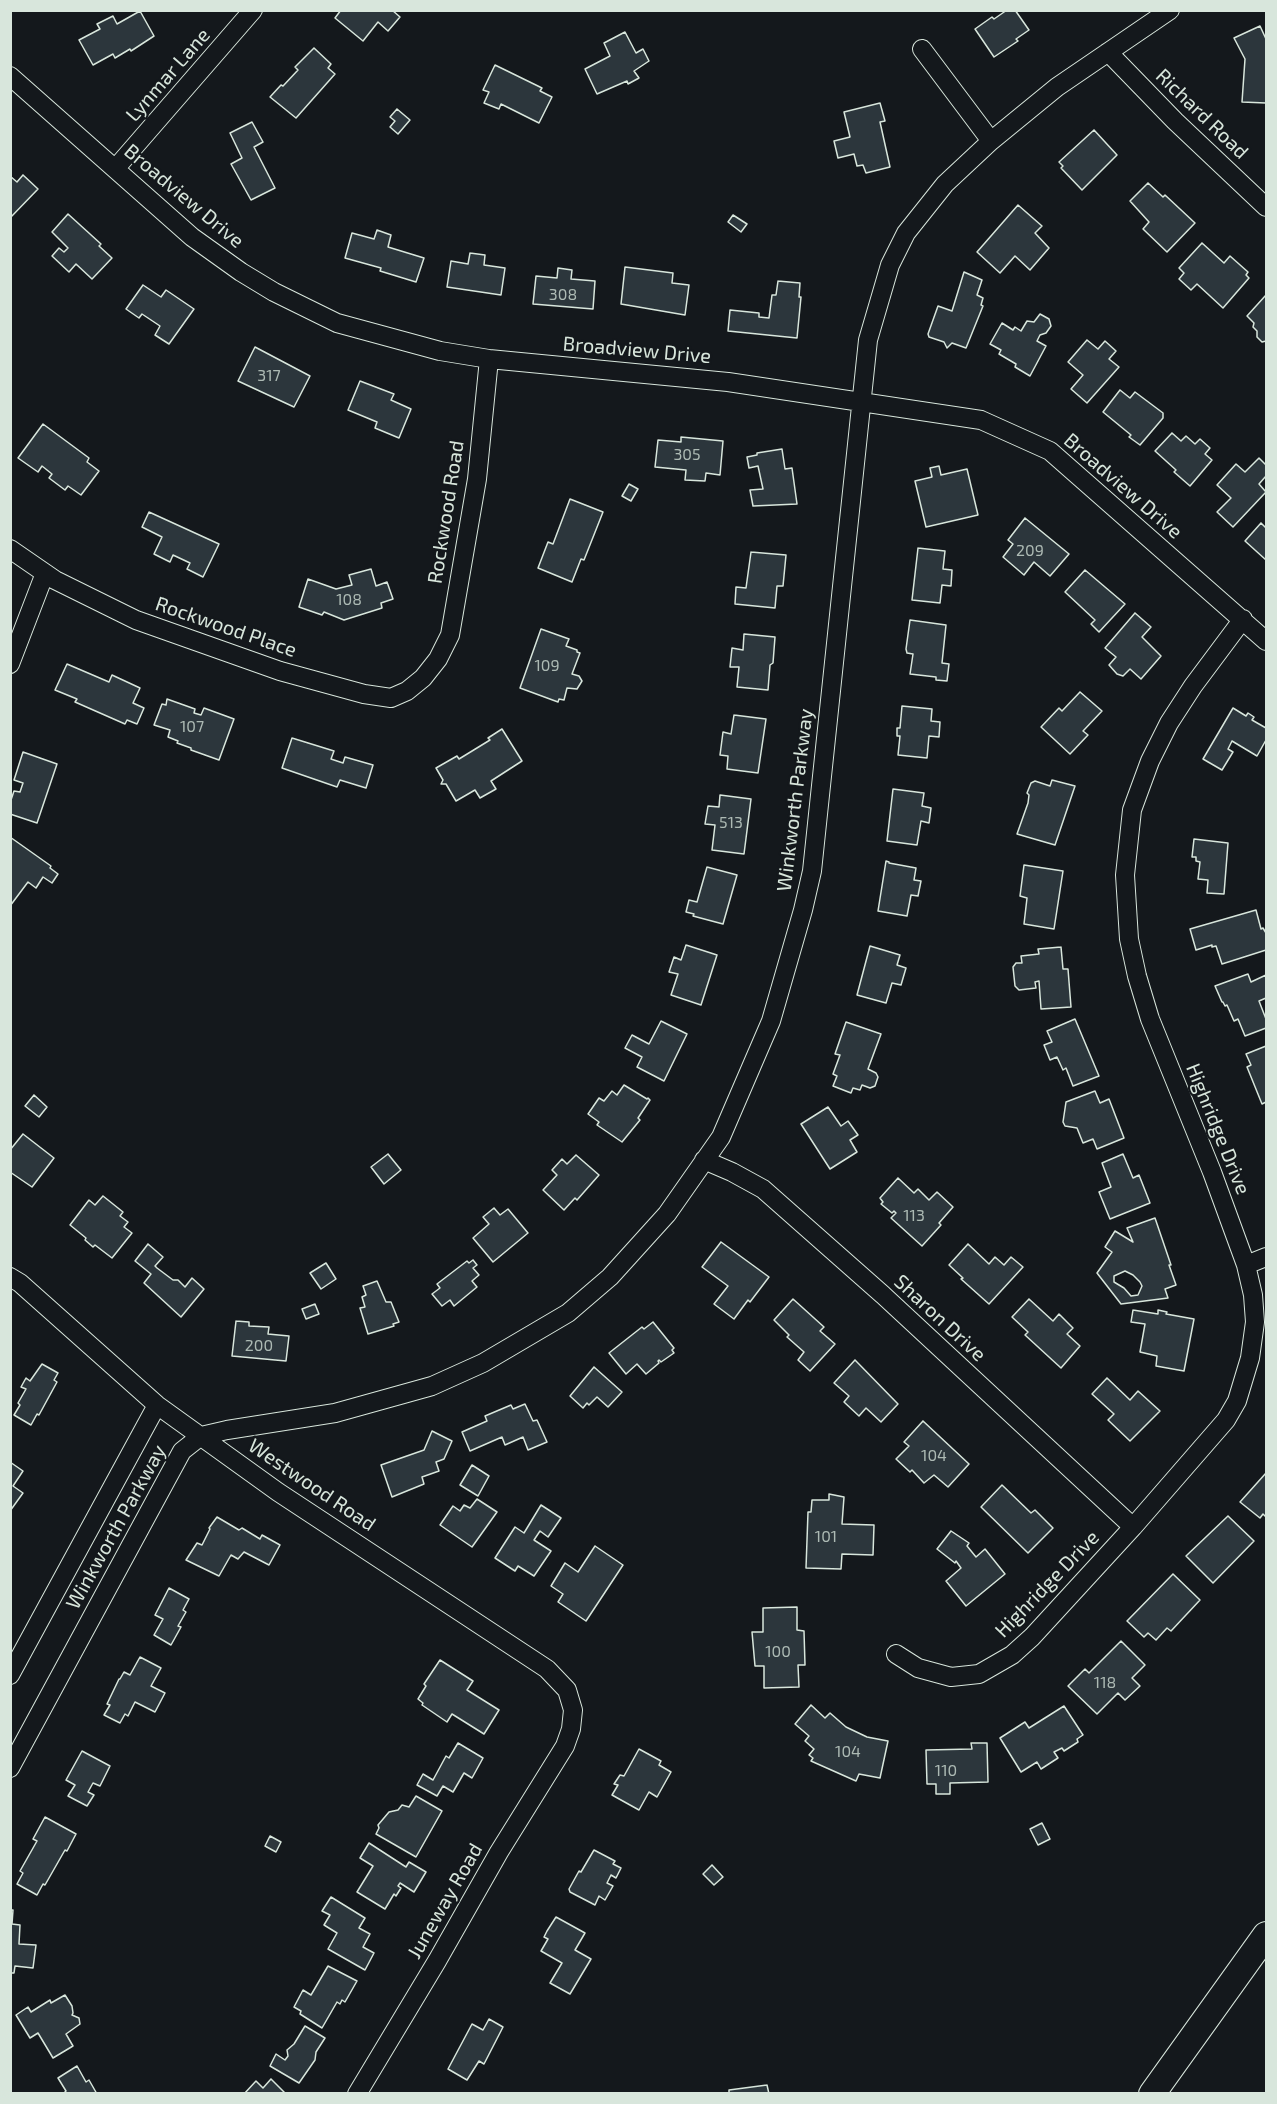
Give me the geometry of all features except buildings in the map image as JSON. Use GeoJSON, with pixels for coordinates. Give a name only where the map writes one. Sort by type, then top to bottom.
{"type":"FeatureCollection","features":[{"type":"Feature","properties":{"kind":"street","name":"Lynmar Lane"},"geometry":{"type":"LineString","coordinates":[[115,169],[254,10]]}},
{"type":"Feature","properties":{"kind":"street","name":"Winkworth Parkway"},"geometry":{"type":"LineString","coordinates":[[10,1768],[182,1450],[201,1436],[335,1413],[432,1386],[483,1363],[568,1313],[609,1277],[667,1214],[721,1137],[771,1021],[812,871],[860,402],[868,340],[890,265],[906,233],[945,184],[991,141],[1057,87],[1170,10]]}},
{"type":"Feature","properties":{"kind":"street"},"geometry":{"type":"LineString","coordinates":[[922,49],[991,141]]}},
{"type":"Feature","properties":{"kind":"street","name":"Richard Road"},"geometry":{"type":"LineString","coordinates":[[1108,52],[1266,207]]}},
{"type":"Feature","properties":{"kind":"street","name":"Broadview Drive"},"geometry":{"type":"LineString","coordinates":[[10,76],[192,237],[274,292],[337,322],[440,351],[489,359],[728,382],[981,420],[1050,451],[1266,641]]}},
{"type":"Feature","properties":{"kind":"street","name":"Rockwood Road"},"geometry":{"type":"LineString","coordinates":[[432,668],[450,634],[477,479],[489,359]]}},
{"type":"Feature","properties":{"kind":"street","name":"Rockwood Place"},"geometry":{"type":"LineString","coordinates":[[10,549],[45,573],[136,620],[280,671],[364,694],[391,698],[407,691],[432,668]]}},
{"type":"Feature","properties":{"kind":"street"},"geometry":{"type":"LineString","coordinates":[[10,664],[45,573]]}},
{"type":"Feature","properties":{"kind":"street","name":"Highridge Drive"},"geometry":{"type":"LineString","coordinates":[[896,1654],[918,1668],[951,1677],[979,1674],[1012,1655],[1032,1637],[1133,1527],[1226,1420],[1237,1401],[1250,1358],[1255,1322],[1253,1295],[1246,1264],[1212,1172],[1150,1019],[1140,987],[1129,939],[1125,874],[1132,810],[1150,761],[1169,723],[1193,686],[1243,620]]}},
{"type":"Feature","properties":{"kind":"street","name":"Sharon Drive"},"geometry":{"type":"LineString","coordinates":[[704,1160],[763,1189],[883,1295],[1133,1527]]}},
{"type":"Feature","properties":{"kind":"street"},"geometry":{"type":"LineString","coordinates":[[1246,1264],[1266,1257]]}},
{"type":"Feature","properties":{"kind":"street","name":"Westwood Road"},"geometry":{"type":"LineString","coordinates":[[10,1277],[20,1283],[157,1405],[278,1492],[547,1669],[567,1690],[573,1710],[571,1729]]}},
{"type":"Feature","properties":{"kind":"street","name":"Winkworth Parkway"},"geometry":{"type":"LineString","coordinates":[[10,1675],[157,1405]]}},
{"type":"Feature","properties":{"kind":"street","name":"Juneway Road"},"geometry":{"type":"LineString","coordinates":[[357,2094],[564,1746],[571,1729]]}},
{"type":"Feature","properties":{"kind":"street"},"geometry":{"type":"LineString","coordinates":[[1152,2094],[1266,1935]]}}]}
